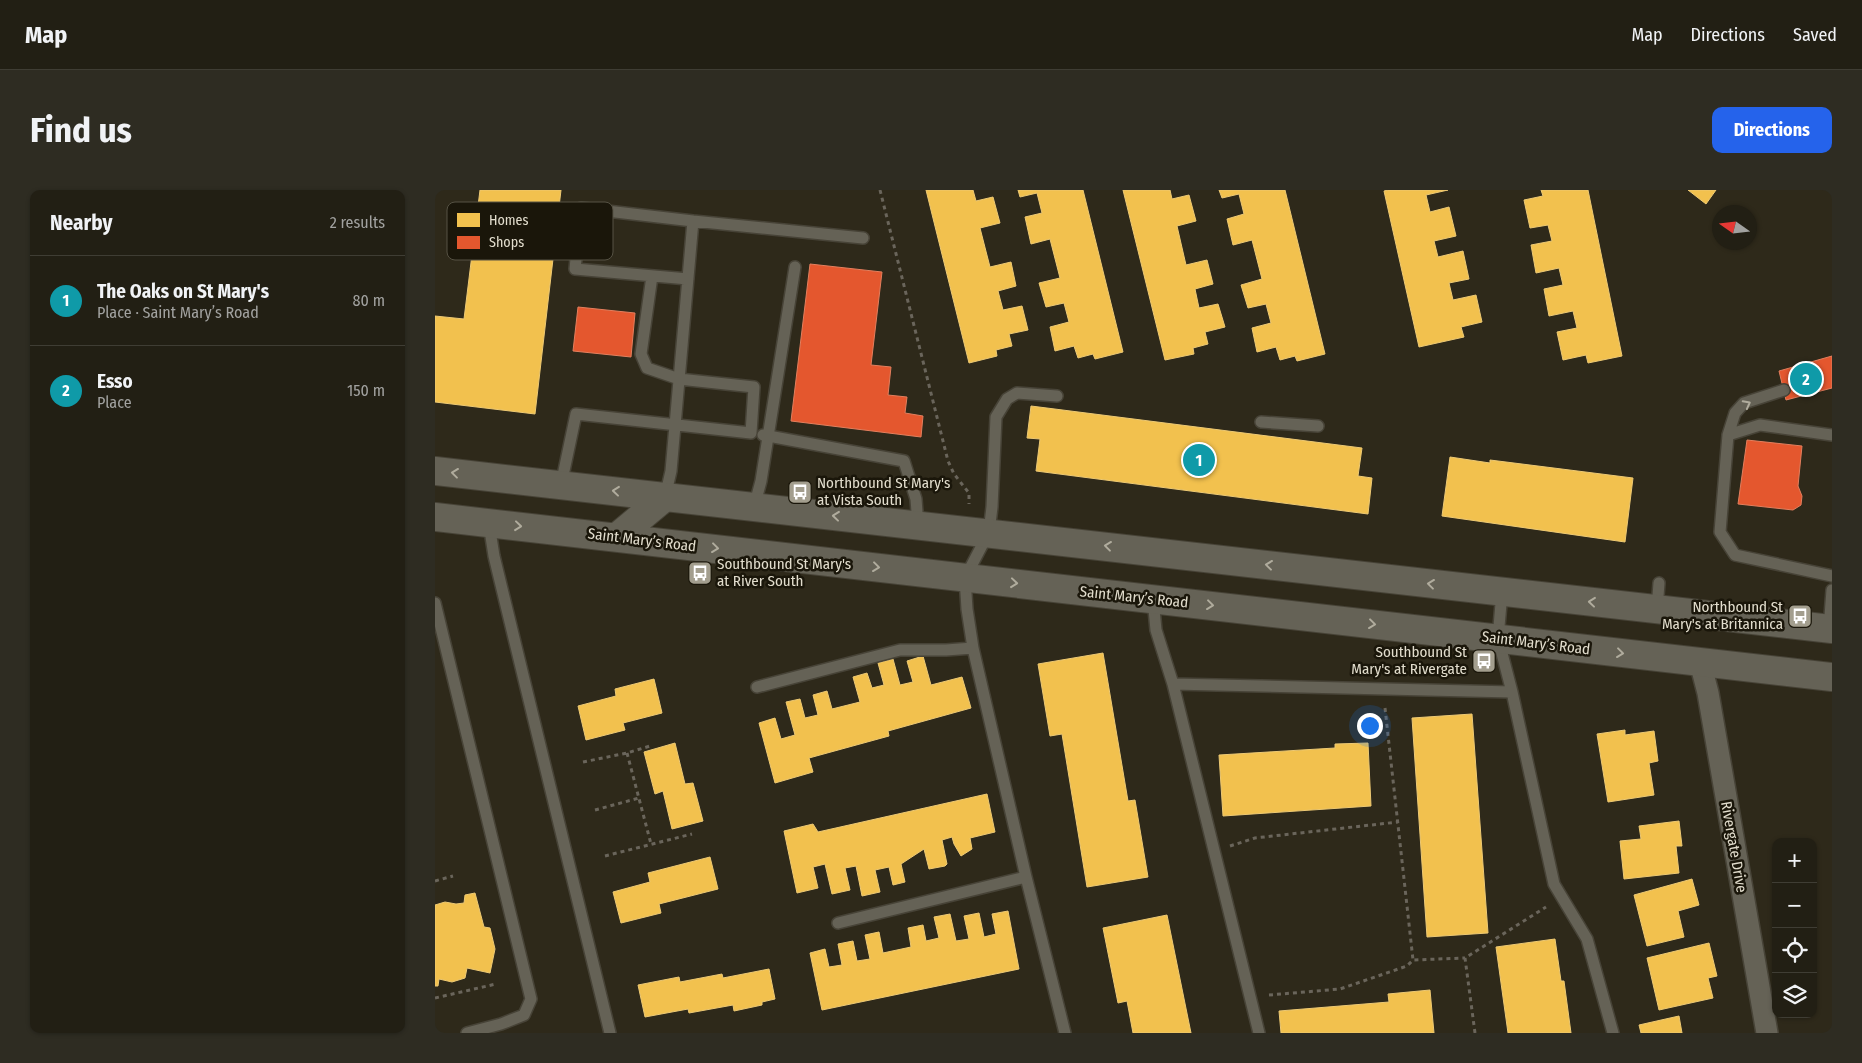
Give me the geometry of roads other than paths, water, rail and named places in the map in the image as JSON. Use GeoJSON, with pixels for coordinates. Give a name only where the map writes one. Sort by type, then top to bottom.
{"type":"FeatureCollection","features":[{"type":"Feature","properties":{"kind":"main road"},"geometry":{"type":"LineString","coordinates":[[435,471],[989,532],[1830,629]]}},
{"type":"Feature","properties":{"kind":"main road"},"geometry":{"type":"LineString","coordinates":[[617,537],[665,497]]}},
{"type":"Feature","properties":{"kind":"main road","name":"Saint Mary’s Road"},"geometry":{"type":"LineString","coordinates":[[435,517],[1832,677]]}},
{"type":"Feature","properties":{"kind":"street","name":"Rivergate Drive"},"geometry":{"type":"LineString","coordinates":[[1700,662],[1709,702],[1767,1033]]}},
{"type":"Feature","properties":{"kind":"lane"},"geometry":{"type":"LineString","coordinates":[[613,212],[863,238]]}},
{"type":"Feature","properties":{"kind":"lane"},"geometry":{"type":"LineString","coordinates":[[665,497],[671,471],[693,221]]}},
{"type":"Feature","properties":{"kind":"lane"},"geometry":{"type":"LineString","coordinates":[[576,260],[575,269],[689,279]]}},
{"type":"Feature","properties":{"kind":"lane"},"geometry":{"type":"LineString","coordinates":[[754,507],[761,481],[795,267]]}},
{"type":"Feature","properties":{"kind":"lane"},"geometry":{"type":"LineString","coordinates":[[652,276],[641,354],[647,368],[679,379],[754,387],[751,433]]}},
{"type":"Feature","properties":{"kind":"lane"},"geometry":{"type":"LineString","coordinates":[[1784,390],[1744,403],[1735,413],[1728,435],[1720,532],[1735,555],[1832,576]]}},
{"type":"Feature","properties":{"kind":"lane"},"geometry":{"type":"LineString","coordinates":[[1057,396],[1017,393],[1007,399],[996,417],[989,532],[965,578],[967,609],[973,648],[1026,877],[1065,1033]]}},
{"type":"Feature","properties":{"kind":"lane"},"geometry":{"type":"LineString","coordinates":[[561,485],[576,414],[751,433],[904,461],[916,499],[917,525]]}},
{"type":"Feature","properties":{"kind":"lane"},"geometry":{"type":"LineString","coordinates":[[1261,422],[1319,426]]}},
{"type":"Feature","properties":{"kind":"lane"},"geometry":{"type":"LineString","coordinates":[[1728,435],[1761,425],[1832,435]]}},
{"type":"Feature","properties":{"kind":"lane"},"geometry":{"type":"LineString","coordinates":[[489,523],[497,566],[610,1033]]}},
{"type":"Feature","properties":{"kind":"lane"},"geometry":{"type":"LineString","coordinates":[[1657,609],[1659,582]]}},
{"type":"Feature","properties":{"kind":"lane"},"geometry":{"type":"LineString","coordinates":[[1830,629],[1832,590]]}},
{"type":"Feature","properties":{"kind":"lane"},"geometry":{"type":"LineString","coordinates":[[1502,592],[1498,638],[1512,692],[1554,884],[1587,939],[1613,1033]]}},
{"type":"Feature","properties":{"kind":"lane"},"geometry":{"type":"LineString","coordinates":[[1153,599],[1155,630],[1173,684],[1259,1033]]}},
{"type":"Feature","properties":{"kind":"lane"},"geometry":{"type":"LineString","coordinates":[[435,603],[531,999],[524,1015],[501,1024],[467,1033]]}},
{"type":"Feature","properties":{"kind":"lane"},"geometry":{"type":"LineString","coordinates":[[757,687],[900,650],[973,648]]}},
{"type":"Feature","properties":{"kind":"lane"},"geometry":{"type":"LineString","coordinates":[[1173,684],[1512,692]]}},
{"type":"Feature","properties":{"kind":"lane"},"geometry":{"type":"LineString","coordinates":[[838,923],[1026,877]]}},
{"type":"Feature","properties":{"kind":"place","name":"Esso"},"geometry":{"type":"Point","coordinates":[1806,379]}},
{"type":"Feature","properties":{"kind":"place","name":"The Oaks on St Mary's"},"geometry":{"type":"Point","coordinates":[1199,460]}},
{"type":"Feature","properties":{"kind":"place","name":"Northbound St Mary's at Vista South"},"geometry":{"type":"Point","coordinates":[800,492]}},
{"type":"Feature","properties":{"kind":"place","name":"Southbound St Mary's at River South"},"geometry":{"type":"Point","coordinates":[700,573]}},
{"type":"Feature","properties":{"kind":"place","name":"Northbound St Mary's at Britannica"},"geometry":{"type":"Point","coordinates":[1800,616]}},
{"type":"Feature","properties":{"kind":"place","name":"Southbound St Mary's at Rivergate"},"geometry":{"type":"Point","coordinates":[1484,661]}}]}
